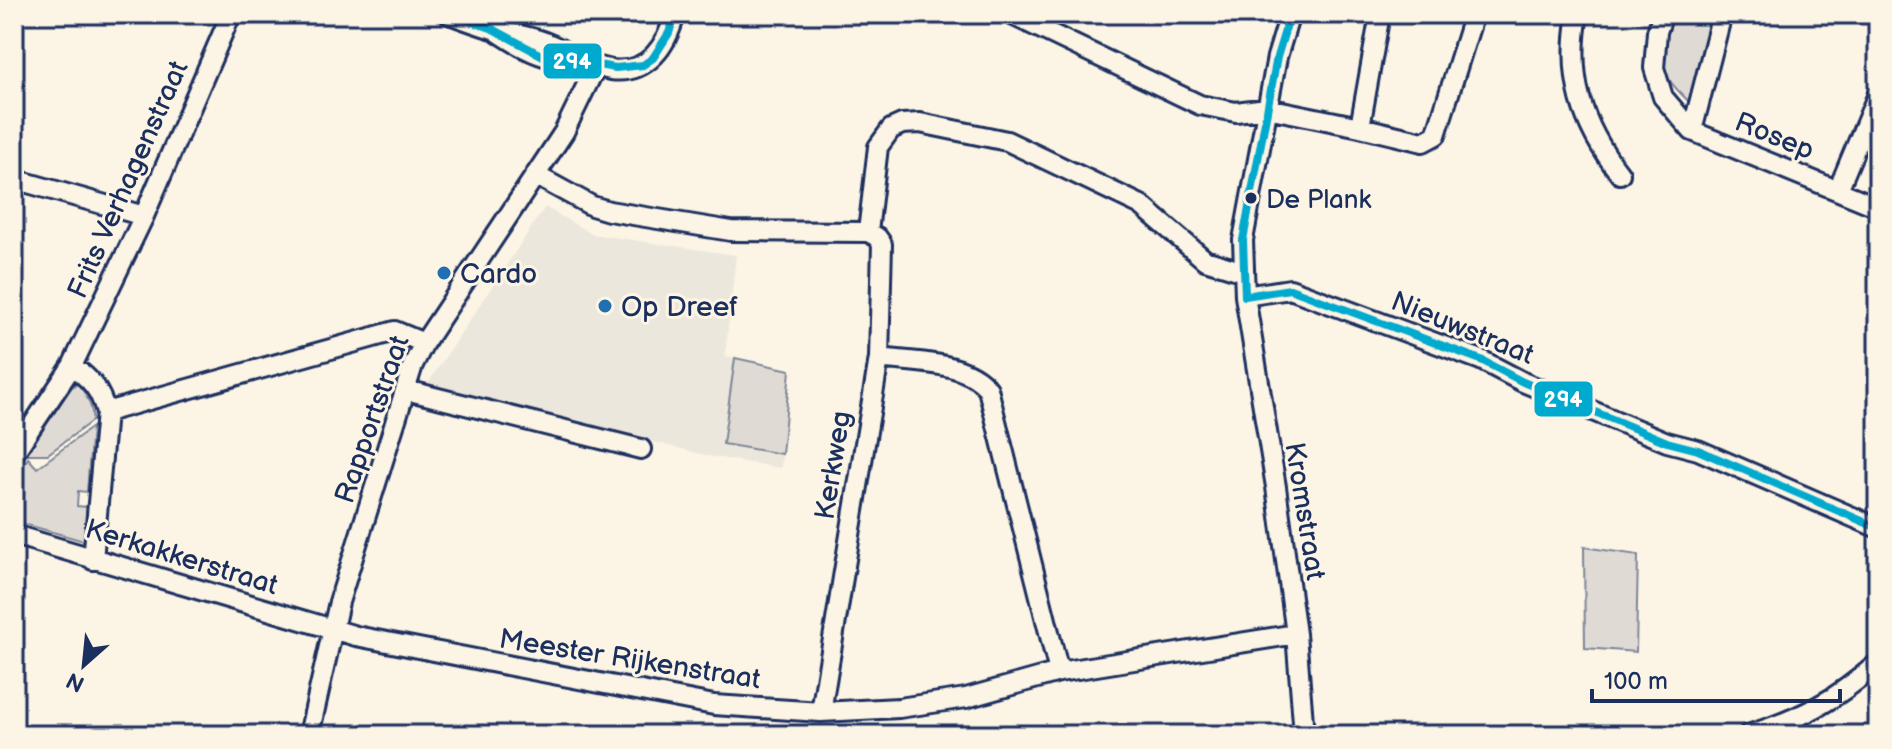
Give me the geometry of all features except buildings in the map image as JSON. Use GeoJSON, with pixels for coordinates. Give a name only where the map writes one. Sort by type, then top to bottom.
{"type":"FeatureCollection","features":[{"type":"Feature","properties":{"kind":"street","name":"Frits Verhagenstraat"},"geometry":{"type":"LineString","coordinates":[[14,453],[72,366],[144,216],[231,14]]}},
{"type":"Feature","properties":{"kind":"street"},"geometry":{"type":"LineString","coordinates":[[449,14],[494,29],[531,36],[559,46],[588,64],[615,70],[630,70],[646,63],[662,48],[671,32],[675,14]]}},
{"type":"Feature","properties":{"kind":"street"},"geometry":{"type":"LineString","coordinates":[[1010,14],[1200,105],[1236,112],[1267,108],[1418,141],[1432,139],[1438,131],[1474,14]]}},
{"type":"Feature","properties":{"kind":"street"},"geometry":{"type":"LineString","coordinates":[[1245,296],[1243,240],[1287,14]]}},
{"type":"Feature","properties":{"kind":"street"},"geometry":{"type":"LineString","coordinates":[[1360,127],[1380,14]]}},
{"type":"Feature","properties":{"kind":"street"},"geometry":{"type":"LineString","coordinates":[[1578,14],[1574,62],[1578,94],[1588,125],[1601,150],[1620,174]]}},
{"type":"Feature","properties":{"kind":"street","name":"Rosep"},"geometry":{"type":"LineString","coordinates":[[1663,14],[1657,32],[1654,68],[1663,97],[1692,131],[1878,207]]}},
{"type":"Feature","properties":{"kind":"street","name":"Rosep"},"geometry":{"type":"LineString","coordinates":[[1692,131],[1722,14]]}},
{"type":"Feature","properties":{"kind":"street","name":"Rapportstraat"},"geometry":{"type":"LineString","coordinates":[[309,735],[339,602],[406,390],[424,343],[564,132],[588,64]]}},
{"type":"Feature","properties":{"kind":"street","name":"Rosep"},"geometry":{"type":"LineString","coordinates":[[1838,190],[1878,94]]}},
{"type":"Feature","properties":{"kind":"street","name":"Kerkweg"},"geometry":{"type":"LineString","coordinates":[[821,712],[879,358],[882,244],[868,232],[878,147],[883,137],[902,124],[920,123],[1007,141],[1141,205],[1205,260],[1244,272]]}},
{"type":"Feature","properties":{"kind":"street"},"geometry":{"type":"LineString","coordinates":[[535,175],[592,206],[609,211],[731,231],[868,232]]}},
{"type":"Feature","properties":{"kind":"street"},"geometry":{"type":"LineString","coordinates":[[14,179],[144,216]]}},
{"type":"Feature","properties":{"kind":"street","name":"Nieuwstraat"},"geometry":{"type":"LineString","coordinates":[[1245,296],[1290,289],[1481,360],[1523,382],[1667,442],[1698,450],[1878,528]]}},
{"type":"Feature","properties":{"kind":"street","name":"Kromstraat"},"geometry":{"type":"LineString","coordinates":[[1245,296],[1296,634],[1304,735]]}},
{"type":"Feature","properties":{"kind":"street"},"geometry":{"type":"LineString","coordinates":[[106,412],[395,331],[424,343]]}},
{"type":"Feature","properties":{"kind":"street"},"geometry":{"type":"LineString","coordinates":[[879,358],[958,369],[978,377],[988,389],[1059,672]]}},
{"type":"Feature","properties":{"kind":"street"},"geometry":{"type":"LineString","coordinates":[[72,366],[87,376],[100,393],[106,412],[93,560]]}},
{"type":"Feature","properties":{"kind":"street"},"geometry":{"type":"LineString","coordinates":[[406,390],[641,449]]}},
{"type":"Feature","properties":{"kind":"street","name":"Kerkakkerstraat"},"geometry":{"type":"LineString","coordinates":[[14,535],[334,631]]}},
{"type":"Feature","properties":{"kind":"street","name":"Meester Rijkenstraat"},"geometry":{"type":"LineString","coordinates":[[334,631],[714,705],[821,712],[899,708],[966,698],[1059,672],[1296,634]]}},
{"type":"Feature","properties":{"kind":"street"},"geometry":{"type":"LineString","coordinates":[[1748,735],[1792,721],[1846,690],[1878,663]]}},
{"type":"Feature","properties":{"kind":"shaded area"},"geometry":{"type":"Polygon","coordinates":[[[1675,14],[1713,14],[1691,104],[1671,82],[1664,63],[1667,37],[1675,14]]]}},
{"type":"Feature","properties":{"kind":"shaded area","name":"Op Dreef"},"geometry":{"type":"Polygon","coordinates":[[[545,207],[592,234],[736,255],[725,356],[790,370],[781,468],[708,456],[428,383],[545,207]]]}},
{"type":"Feature","properties":{"kind":"shaded area"},"geometry":{"type":"Polygon","coordinates":[[[735,358],[790,370],[782,454],[723,444],[735,358]]]}},
{"type":"Feature","properties":{"kind":"shaded area"},"geometry":{"type":"Polygon","coordinates":[[[78,384],[89,401],[92,421],[48,454],[26,454],[72,387],[78,384]]]}},
{"type":"Feature","properties":{"kind":"shaded area"},"geometry":{"type":"Polygon","coordinates":[[[92,427],[87,492],[78,491],[77,506],[87,507],[84,541],[14,521],[14,479],[28,458],[37,468],[92,427]]]}},
{"type":"Feature","properties":{"kind":"shaded area"},"geometry":{"type":"Polygon","coordinates":[[[1584,547],[1638,555],[1636,652],[1585,648],[1584,547]]]}},
{"type":"Feature","properties":{"kind":"transit line","name":"294"},"geometry":{"type":"LineString","coordinates":[[449,14],[491,28],[543,56],[616,68],[643,65],[653,58],[669,33],[675,14]]}},
{"type":"Feature","properties":{"kind":"transit line","name":"294"},"geometry":{"type":"LineString","coordinates":[[1245,296],[1243,240],[1277,57],[1290,14]]}},
{"type":"Feature","properties":{"kind":"transit line","name":"294"},"geometry":{"type":"LineString","coordinates":[[1245,296],[1290,289],[1481,360],[1523,382],[1667,442],[1698,450],[1878,528]]}},
{"type":"Feature","properties":{"kind":"place","name":"De Plank"},"geometry":{"type":"Point","coordinates":[1251,198]}},
{"type":"Feature","properties":{"kind":"place","name":"Cardo"},"geometry":{"type":"Point","coordinates":[444,273]}},
{"type":"Feature","properties":{"kind":"place","name":"Op Dreef"},"geometry":{"type":"Point","coordinates":[605,306]}}]}
